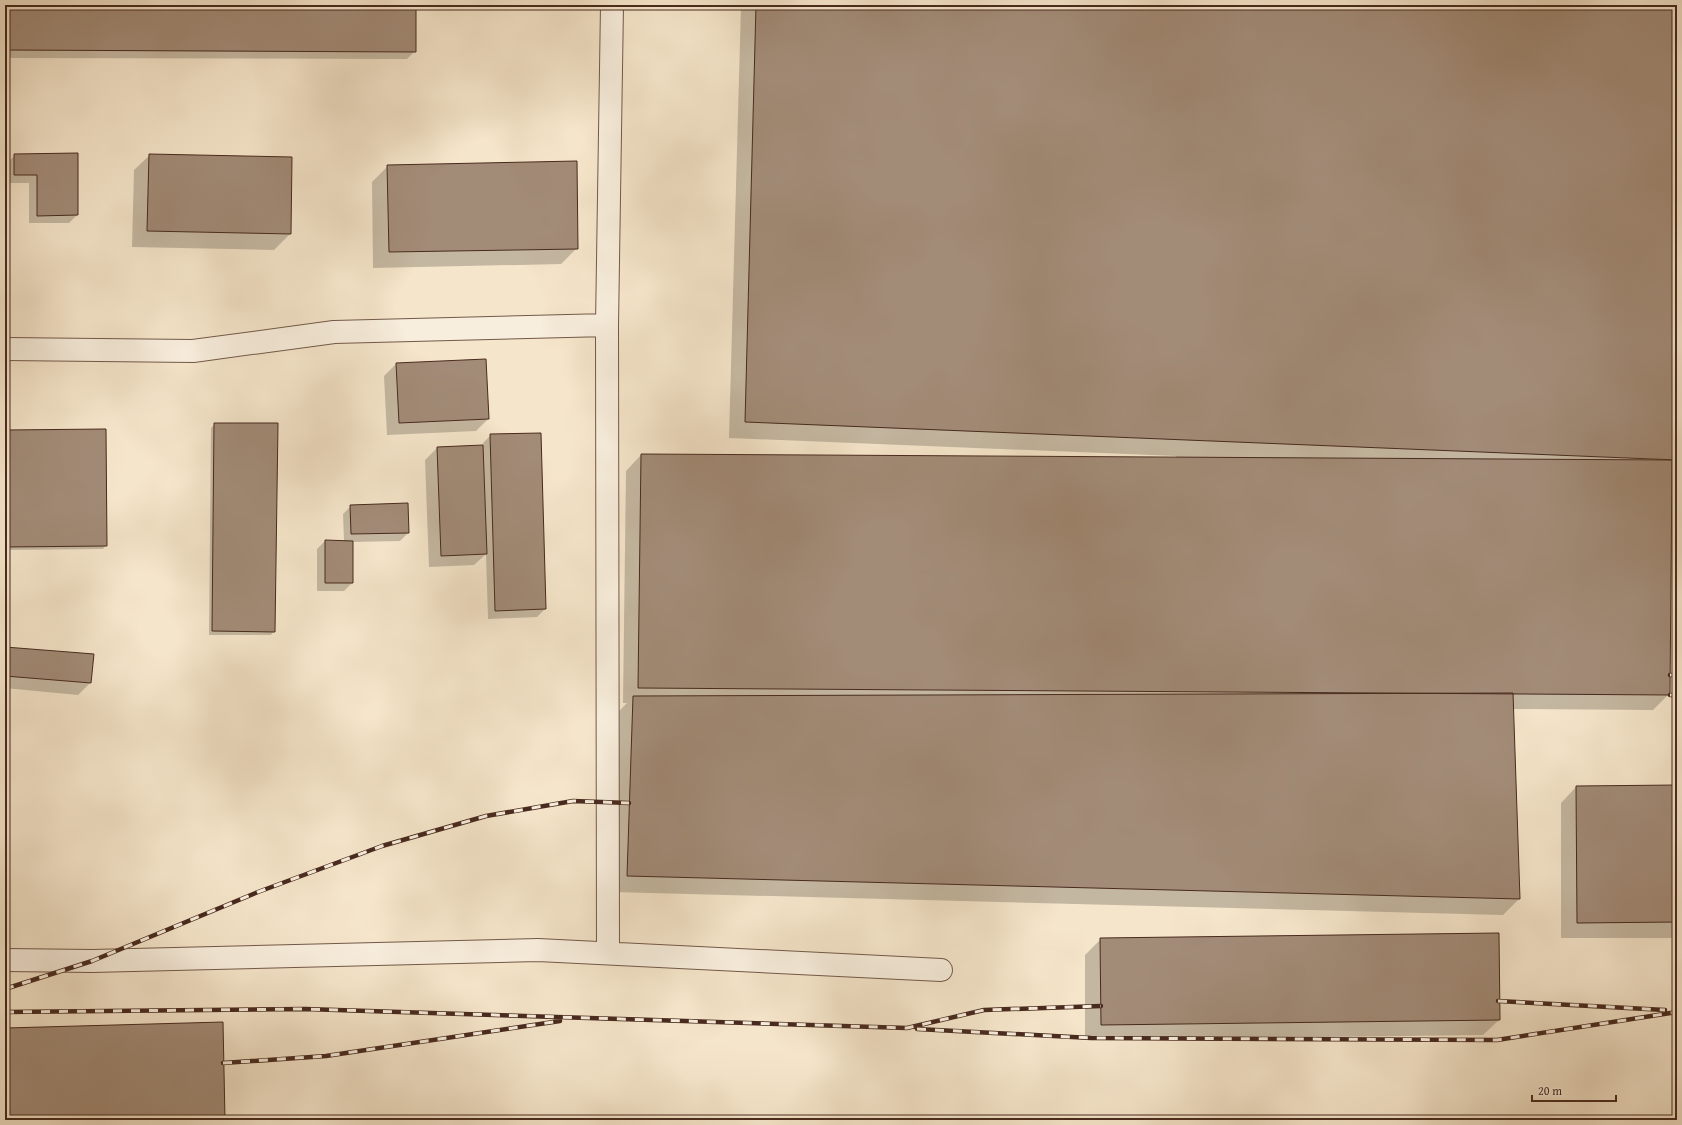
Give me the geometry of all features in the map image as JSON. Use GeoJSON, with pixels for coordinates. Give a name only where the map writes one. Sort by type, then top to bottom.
{"type":"FeatureCollection","features":[{"type":"Feature","properties":{"kind":"lane"},"geometry":{"type":"LineString","coordinates":[[608,953],[607,326],[612,5]]}},
{"type":"Feature","properties":{"kind":"lane"},"geometry":{"type":"LineString","coordinates":[[5,349],[193,350],[334,332],[607,326]]}},
{"type":"Feature","properties":{"kind":"lane"},"geometry":{"type":"LineString","coordinates":[[5,960],[92,961],[538,950],[941,970]]}},
{"type":"Feature","properties":{"kind":"building"},"geometry":{"type":"Polygon","coordinates":[[[5,5],[416,5],[416,52],[5,50],[5,5]]]}},
{"type":"Feature","properties":{"kind":"building"},"geometry":{"type":"Polygon","coordinates":[[[756,5],[1677,5],[1677,460],[745,422],[756,5]]]}},
{"type":"Feature","properties":{"kind":"building"},"geometry":{"type":"Polygon","coordinates":[[[78,153],[78,215],[37,216],[37,175],[14,175],[14,154],[78,153]]]}},
{"type":"Feature","properties":{"kind":"building"},"geometry":{"type":"Polygon","coordinates":[[[149,154],[292,157],[291,234],[147,231],[149,154]]]}},
{"type":"Feature","properties":{"kind":"building"},"geometry":{"type":"Polygon","coordinates":[[[577,161],[578,249],[389,252],[387,165],[577,161]]]}},
{"type":"Feature","properties":{"kind":"building"},"geometry":{"type":"Polygon","coordinates":[[[486,359],[489,419],[399,423],[396,363],[486,359]]]}},
{"type":"Feature","properties":{"kind":"building"},"geometry":{"type":"Polygon","coordinates":[[[214,423],[278,423],[275,632],[212,631],[214,423]]]}},
{"type":"Feature","properties":{"kind":"building"},"geometry":{"type":"Polygon","coordinates":[[[106,429],[107,546],[5,547],[5,430],[106,429]]]}},
{"type":"Feature","properties":{"kind":"building"},"geometry":{"type":"Polygon","coordinates":[[[541,433],[546,609],[495,611],[490,434],[541,433]]]}},
{"type":"Feature","properties":{"kind":"building"},"geometry":{"type":"Polygon","coordinates":[[[483,445],[487,554],[441,556],[437,447],[483,445]]]}},
{"type":"Feature","properties":{"kind":"building"},"geometry":{"type":"Polygon","coordinates":[[[641,454],[1672,460],[1670,695],[638,688],[641,454]]]}},
{"type":"Feature","properties":{"kind":"building"},"geometry":{"type":"Polygon","coordinates":[[[408,503],[409,533],[351,534],[350,505],[408,503]]]}},
{"type":"Feature","properties":{"kind":"building"},"geometry":{"type":"Polygon","coordinates":[[[325,540],[353,541],[353,583],[325,583],[325,540]]]}},
{"type":"Feature","properties":{"kind":"building"},"geometry":{"type":"Polygon","coordinates":[[[5,647],[94,654],[91,683],[5,676],[5,647]]]}},
{"type":"Feature","properties":{"kind":"building"},"geometry":{"type":"Polygon","coordinates":[[[1513,693],[1520,899],[627,876],[633,696],[1513,693]]]}},
{"type":"Feature","properties":{"kind":"building"},"geometry":{"type":"Polygon","coordinates":[[[1677,785],[1677,922],[1577,923],[1576,786],[1677,785]]]}},
{"type":"Feature","properties":{"kind":"building"},"geometry":{"type":"Polygon","coordinates":[[[1499,933],[1500,1020],[1101,1025],[1100,938],[1499,933]]]}},
{"type":"Feature","properties":{"kind":"building"},"geometry":{"type":"Polygon","coordinates":[[[223,1022],[225,1120],[9,1120],[6,1028],[223,1022]]]}},
{"type":"Feature","properties":{"kind":"railway"},"geometry":{"type":"LineString","coordinates":[[1670,675],[1677,675]]}},
{"type":"Feature","properties":{"kind":"railway"},"geometry":{"type":"LineString","coordinates":[[1670,695],[1677,695]]}},
{"type":"Feature","properties":{"kind":"railway"},"geometry":{"type":"LineString","coordinates":[[5,989],[92,961],[258,892],[382,846],[486,816],[573,801],[629,803]]}},
{"type":"Feature","properties":{"kind":"railway"},"geometry":{"type":"LineString","coordinates":[[1498,1001],[1665,1010]]}},
{"type":"Feature","properties":{"kind":"railway"},"geometry":{"type":"LineString","coordinates":[[5,1012],[305,1009],[907,1028],[984,1010],[1101,1006]]}},
{"type":"Feature","properties":{"kind":"railway"},"geometry":{"type":"LineString","coordinates":[[917,1029],[1091,1038],[1497,1040],[1677,1012]]}},
{"type":"Feature","properties":{"kind":"railway"},"geometry":{"type":"LineString","coordinates":[[223,1063],[326,1056],[560,1021]]}}]}
